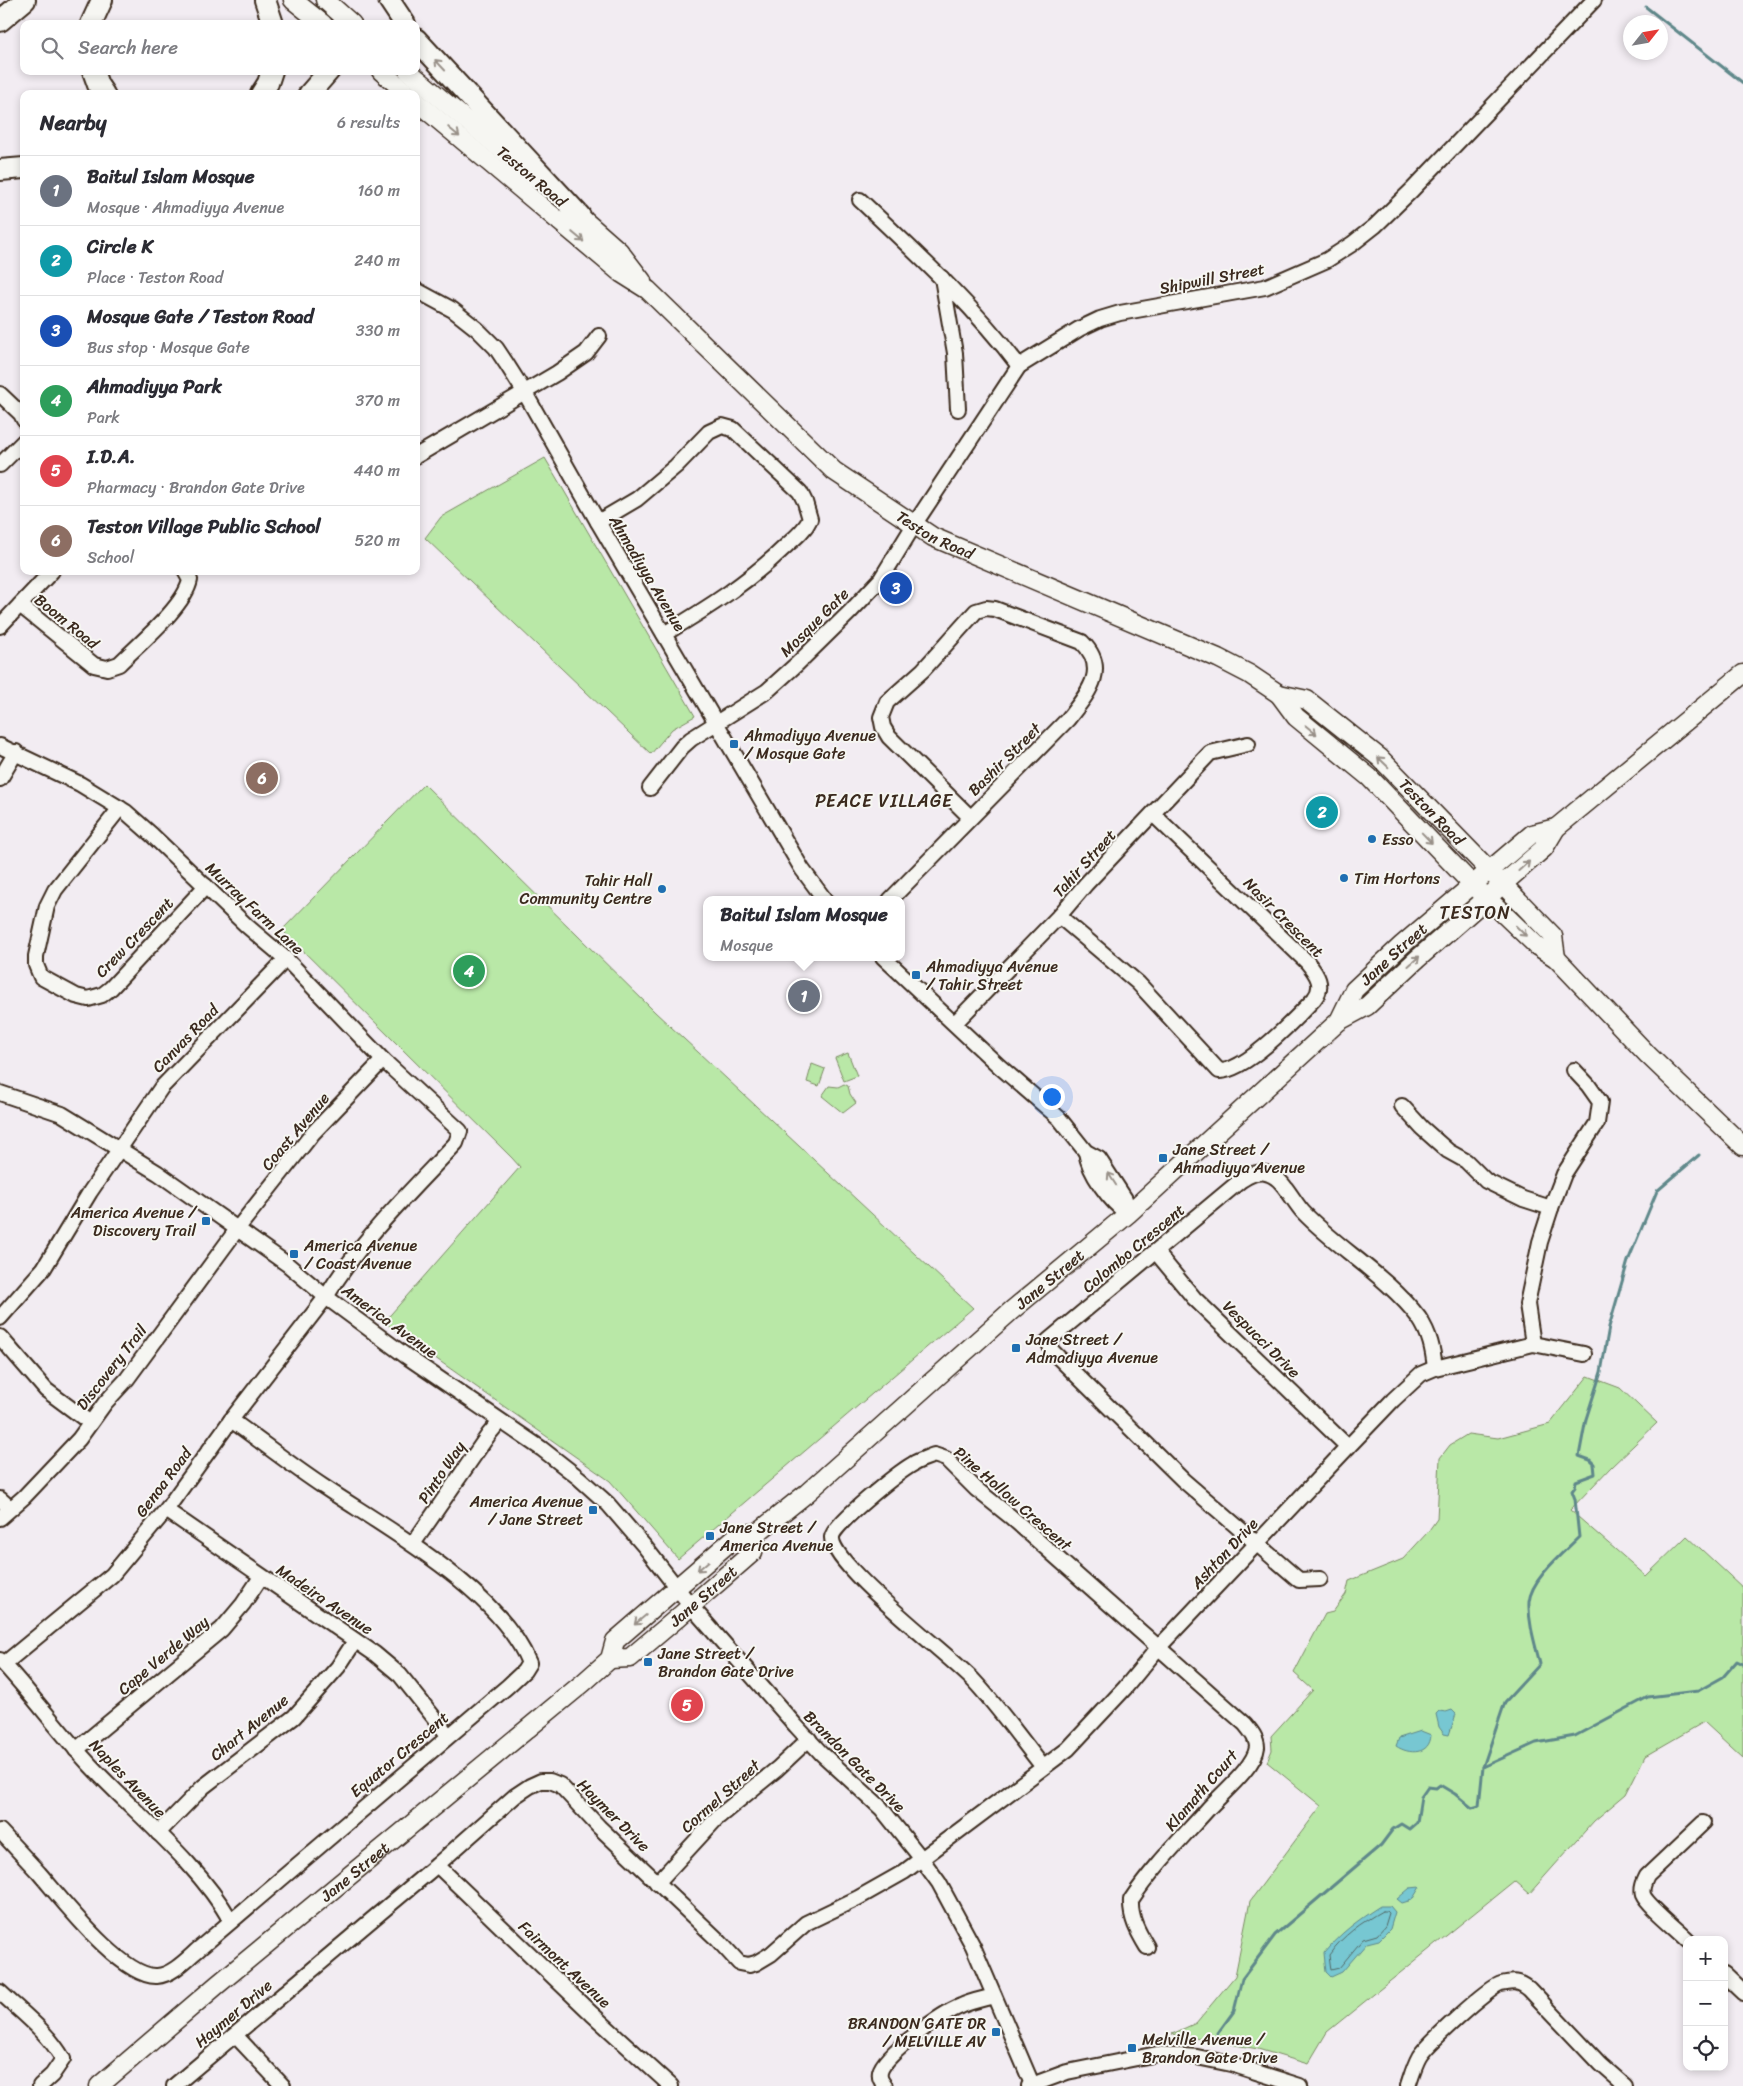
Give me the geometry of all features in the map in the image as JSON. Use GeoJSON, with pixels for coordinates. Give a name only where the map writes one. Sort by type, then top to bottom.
{"type":"FeatureCollection","features":[{"type":"Feature","properties":{"kind":"highway"},"geometry":{"type":"LineString","coordinates":[[0,21],[25,0]]}},
{"type":"Feature","properties":{"kind":"highway"},"geometry":{"type":"LineString","coordinates":[[93,20],[102,0]]}},
{"type":"Feature","properties":{"kind":"highway"},"geometry":{"type":"LineString","coordinates":[[264,0],[272,20]]}},
{"type":"Feature","properties":{"kind":"highway"},"geometry":{"type":"LineString","coordinates":[[389,0],[402,20]]}},
{"type":"Feature","properties":{"kind":"highway"},"geometry":{"type":"LineString","coordinates":[[420,44],[580,216]]}},
{"type":"Feature","properties":{"kind":"highway"},"geometry":{"type":"LineString","coordinates":[[94,75],[101,90]]}},
{"type":"Feature","properties":{"kind":"highway"},"geometry":{"type":"LineString","coordinates":[[264,90],[271,75]]}},
{"type":"Feature","properties":{"kind":"highway"},"geometry":{"type":"LineString","coordinates":[[312,90],[326,75]]}},
{"type":"Feature","properties":{"kind":"highway"},"geometry":{"type":"LineString","coordinates":[[0,170],[20,168]]}},
{"type":"Feature","properties":{"kind":"main road"},"geometry":{"type":"LineString","coordinates":[[293,0],[318,20]]}},
{"type":"Feature","properties":{"kind":"main road"},"geometry":{"type":"LineString","coordinates":[[325,0],[348,20]]}},
{"type":"Feature","properties":{"kind":"main road"},"geometry":{"type":"LineString","coordinates":[[386,75],[403,90]]}},
{"type":"Feature","properties":{"kind":"main road","name":"Teston Road"},"geometry":{"type":"LineString","coordinates":[[413,75],[619,251],[648,290],[834,471],[933,537],[1218,658],[1249,674],[1279,694],[1296,717],[1369,777],[1488,899],[1537,946],[1556,958],[1648,1055],[1743,1146]]}},
{"type":"Feature","properties":{"kind":"main road","name":"Teston Road"},"geometry":{"type":"LineString","coordinates":[[420,104],[622,273],[648,290]]}},
{"type":"Feature","properties":{"kind":"main road","name":"Jane Street"},"geometry":{"type":"LineString","coordinates":[[99,2086],[217,1985],[610,1659],[615,1641],[739,1534],[757,1533],[807,1492],[1011,1311],[1128,1214],[1339,1021],[1367,1006],[1415,961],[1488,899],[1544,848],[1556,828],[1743,674]]}},
{"type":"Feature","properties":{"kind":"main road","name":"Teston Road"},"geometry":{"type":"LineString","coordinates":[[1279,694],[1307,700],[1380,758],[1553,936],[1556,958]]}},
{"type":"Feature","properties":{"kind":"main road","name":"Jane Street"},"geometry":{"type":"LineString","coordinates":[[1339,1021],[1354,990],[1402,945],[1532,834],[1556,828]]}},
{"type":"Feature","properties":{"kind":"main road","name":"Jane Street"},"geometry":{"type":"LineString","coordinates":[[610,1659],[630,1658],[691,1606],[753,1552],[757,1533]]}},
{"type":"Feature","properties":{"kind":"street","name":"Shipwill Street"},"geometry":{"type":"LineString","coordinates":[[914,525],[1019,366],[1056,342],[1100,319],[1120,313],[1265,287],[1327,260],[1375,226],[1412,190],[1594,0]]}},
{"type":"Feature","properties":{"kind":"street"},"geometry":{"type":"LineString","coordinates":[[860,200],[982,319],[1019,366]]}},
{"type":"Feature","properties":{"kind":"street"},"geometry":{"type":"LineString","coordinates":[[942,278],[955,353],[958,409]]}},
{"type":"Feature","properties":{"kind":"street","name":"Ahmadiyya Avenue"},"geometry":{"type":"LineString","coordinates":[[420,292],[452,310],[477,329],[496,348],[525,393],[598,522],[802,869],[822,896]]}},
{"type":"Feature","properties":{"kind":"street"},"geometry":{"type":"LineString","coordinates":[[420,454],[525,393],[586,352],[599,336]]}},
{"type":"Feature","properties":{"kind":"street"},"geometry":{"type":"LineString","coordinates":[[0,394],[20,413]]}},
{"type":"Feature","properties":{"kind":"street"},"geometry":{"type":"LineString","coordinates":[[598,522],[637,499],[676,466],[709,432],[722,426],[733,429],[800,492],[810,520],[801,532],[770,561],[713,605],[664,634]]}},
{"type":"Feature","properties":{"kind":"street"},"geometry":{"type":"LineString","coordinates":[[0,465],[20,445]]}},
{"type":"Feature","properties":{"kind":"street","name":"Mosque Gate"},"geometry":{"type":"LineString","coordinates":[[650,788],[682,747],[767,691],[850,612],[881,579],[914,525]]}},
{"type":"Feature","properties":{"kind":"street","name":"Boom Road"},"geometry":{"type":"LineString","coordinates":[[0,626],[48,575]]}},
{"type":"Feature","properties":{"kind":"street","name":"Boom Road"},"geometry":{"type":"LineString","coordinates":[[20,605],[94,665],[107,668],[119,664],[175,607],[188,590],[190,580],[187,575]]}},
{"type":"Feature","properties":{"kind":"street","name":"Bashir Street"},"geometry":{"type":"LineString","coordinates":[[894,896],[1068,719],[1090,691],[1097,667],[1092,652],[1082,642],[995,609],[986,608],[976,611],[923,670],[887,702],[881,717],[883,727],[889,737],[970,817]]}},
{"type":"Feature","properties":{"kind":"street","name":"Tahir Street"},"geometry":{"type":"LineString","coordinates":[[954,1023],[1059,916],[1086,884],[1210,753],[1248,744]]}},
{"type":"Feature","properties":{"kind":"street","name":"Murray Farm Lane"},"geometry":{"type":"LineString","coordinates":[[0,746],[16,752],[102,796],[152,834],[247,926],[286,959],[383,1060],[460,1131]]}},
{"type":"Feature","properties":{"kind":"street"},"geometry":{"type":"LineString","coordinates":[[0,779],[16,752]]}},
{"type":"Feature","properties":{"kind":"street","name":"Crew Crescent"},"geometry":{"type":"LineString","coordinates":[[120,808],[64,878],[47,906],[36,956],[36,965],[41,977],[76,996],[88,999],[102,995],[111,988],[206,886]]}},
{"type":"Feature","properties":{"kind":"street","name":"Nasir Crescent"},"geometry":{"type":"LineString","coordinates":[[1059,916],[1138,983],[1219,1071],[1228,1072],[1258,1052],[1310,1004],[1319,993],[1320,983],[1314,970],[1153,814]]}},
{"type":"Feature","properties":{"kind":"street","name":"Canvas Road"},"geometry":{"type":"LineString","coordinates":[[0,1318],[44,1268],[90,1192],[161,1088],[286,959]]}},
{"type":"Feature","properties":{"kind":"street"},"geometry":{"type":"LineString","coordinates":[[886,961],[999,1066],[1059,1118],[1086,1152],[1099,1159],[1125,1198],[1128,1214]]}},
{"type":"Feature","properties":{"kind":"street","name":"Coast Avenue"},"geometry":{"type":"LineString","coordinates":[[238,1228],[313,1133],[383,1060]]}},
{"type":"Feature","properties":{"kind":"street"},"geometry":{"type":"LineString","coordinates":[[1532,1344],[1527,1304],[1530,1283],[1550,1208],[1564,1174],[1597,1123],[1600,1102],[1574,1070]]}},
{"type":"Feature","properties":{"kind":"street","name":"America Avenue"},"geometry":{"type":"LineString","coordinates":[[0,1093],[62,1114],[120,1150],[238,1228],[287,1264],[326,1297],[406,1356],[549,1454],[608,1504],[677,1588]]}},
{"type":"Feature","properties":{"kind":"street"},"geometry":{"type":"LineString","coordinates":[[1402,1106],[1422,1128],[1448,1151],[1466,1161],[1486,1181],[1523,1200],[1550,1208]]}},
{"type":"Feature","properties":{"kind":"street","name":"Genoa Road"},"geometry":{"type":"LineString","coordinates":[[2,1662],[112,1575],[166,1510],[231,1420],[326,1297],[339,1275],[366,1240],[456,1142],[460,1131]]}},
{"type":"Feature","properties":{"kind":"street","name":"Colombo Crescent"},"geometry":{"type":"LineString","coordinates":[[1257,1544],[1183,1480],[1052,1351],[1048,1341],[1240,1181],[1253,1173],[1268,1174],[1277,1178],[1304,1213],[1412,1310],[1427,1332],[1432,1347],[1435,1368]]}},
{"type":"Feature","properties":{"kind":"street","name":"Discovery Trail"},"geometry":{"type":"LineString","coordinates":[[3,1508],[24,1497],[79,1439],[90,1422],[127,1379],[238,1228]]}},
{"type":"Feature","properties":{"kind":"street","name":"Vespucci Drive"},"geometry":{"type":"LineString","coordinates":[[1156,1252],[1194,1298],[1348,1447]]}},
{"type":"Feature","properties":{"kind":"street"},"geometry":{"type":"LineString","coordinates":[[0,1337],[46,1390],[90,1422]]}},
{"type":"Feature","properties":{"kind":"street","name":"Ashton Drive"},"geometry":{"type":"LineString","coordinates":[[921,1858],[1068,1749],[1158,1648],[1393,1400],[1422,1374],[1435,1368],[1532,1344],[1584,1354]]}},
{"type":"Feature","properties":{"kind":"street","name":"Equator Crescent"},"geometry":{"type":"LineString","coordinates":[[0,1831],[69,1909],[124,1963],[144,1975],[158,1976],[177,1967],[524,1671],[528,1663],[524,1652],[511,1632],[467,1586],[413,1544],[308,1476],[231,1420]]}},
{"type":"Feature","properties":{"kind":"street","name":"Pinto Way"},"geometry":{"type":"LineString","coordinates":[[413,1544],[500,1421]]}},
{"type":"Feature","properties":{"kind":"street","name":"Pine Hollow Crescent"},"geometry":{"type":"LineString","coordinates":[[1043,1767],[998,1709],[956,1662],[876,1595],[844,1563],[832,1542],[832,1535],[840,1523],[914,1463],[934,1455],[946,1460],[976,1489],[1011,1517],[1158,1648]]}},
{"type":"Feature","properties":{"kind":"street","name":"Madeira Avenue"},"geometry":{"type":"LineString","coordinates":[[166,1510],[261,1577],[317,1612],[375,1654],[400,1675],[448,1735]]}},
{"type":"Feature","properties":{"kind":"street"},"geometry":{"type":"LineString","coordinates":[[1257,1544],[1299,1580],[1320,1579]]}},
{"type":"Feature","properties":{"kind":"street","name":"Cape Verde Way"},"geometry":{"type":"LineString","coordinates":[[76,1750],[222,1630],[243,1604],[261,1577]]}},
{"type":"Feature","properties":{"kind":"street","name":"Brandon Gate Drive"},"geometry":{"type":"LineString","coordinates":[[677,1588],[821,1753],[881,1808],[939,1883],[973,1946],[1031,2085]]}},
{"type":"Feature","properties":{"kind":"street","name":"Chart Avenue"},"geometry":{"type":"LineString","coordinates":[[158,1833],[203,1787],[294,1718],[338,1668],[355,1641]]}},
{"type":"Feature","properties":{"kind":"street","name":"Klamath Court"},"geometry":{"type":"LineString","coordinates":[[1146,1947],[1130,1912],[1130,1900],[1208,1808],[1246,1768],[1254,1756],[1257,1747],[1255,1739],[1244,1724],[1158,1648]]}},
{"type":"Feature","properties":{"kind":"street","name":"Naples Avenue"},"geometry":{"type":"LineString","coordinates":[[2,1662],[76,1750],[202,1880],[222,1905],[231,1921]]}},
{"type":"Feature","properties":{"kind":"street","name":"Cormel Street"},"geometry":{"type":"LineString","coordinates":[[657,1883],[717,1818],[777,1769],[809,1739]]}},
{"type":"Feature","properties":{"kind":"street","name":"Haymer Drive"},"geometry":{"type":"LineString","coordinates":[[174,2086],[437,1865],[515,1796],[541,1781],[560,1785],[599,1827],[718,1940],[739,1963],[750,1965],[771,1954],[806,1923],[858,1898],[904,1872],[921,1858]]}},
{"type":"Feature","properties":{"kind":"street"},"geometry":{"type":"LineString","coordinates":[[1684,1936],[1647,1902],[1642,1894],[1643,1884],[1647,1876],[1703,1823]]}},
{"type":"Feature","properties":{"kind":"street","name":"Fairmont Avenue"},"geometry":{"type":"LineString","coordinates":[[437,1865],[592,2014],[671,2086]]}},
{"type":"Feature","properties":{"kind":"street"},"geometry":{"type":"LineString","coordinates":[[1728,1979],[1743,1993]]}},
{"type":"Feature","properties":{"kind":"street"},"geometry":{"type":"LineString","coordinates":[[1408,2086],[1419,2056],[1433,2041],[1499,1984],[1514,1981],[1521,1982],[1529,1989],[1600,2064],[1625,2086]]}},
{"type":"Feature","properties":{"kind":"street"},"geometry":{"type":"LineString","coordinates":[[0,1992],[40,2027],[57,2048],[63,2059],[52,2075],[40,2086]]}},
{"type":"Feature","properties":{"kind":"street"},"geometry":{"type":"LineString","coordinates":[[884,2086],[880,2080],[880,2071],[885,2063],[919,2032],[961,2006],[994,1996]]}},
{"type":"Feature","properties":{"kind":"street"},"geometry":{"type":"LineString","coordinates":[[235,2035],[283,2086]]}},
{"type":"Feature","properties":{"kind":"street"},"geometry":{"type":"LineString","coordinates":[[1031,2085],[1067,2072],[1157,2054],[1197,2057],[1231,2064],[1300,2086]]}},
{"type":"Feature","properties":{"kind":"green space"},"geometry":{"type":"Polygon","coordinates":[[[545,458],[695,716],[672,729],[651,754],[425,538],[441,517],[545,458]]]}},
{"type":"Feature","properties":{"kind":"green space"},"geometry":{"type":"Polygon","coordinates":[[[424,784],[655,1012],[973,1308],[678,1559],[610,1481],[384,1322],[520,1167],[282,930],[424,784]]]}},
{"type":"Feature","properties":{"kind":"green space"},"geometry":{"type":"Polygon","coordinates":[[[848,1053],[857,1076],[844,1081],[835,1058],[848,1053]]]}},
{"type":"Feature","properties":{"kind":"green space"},"geometry":{"type":"Polygon","coordinates":[[[812,1064],[825,1069],[819,1086],[807,1082],[812,1064]]]}},
{"type":"Feature","properties":{"kind":"green space"},"geometry":{"type":"Polygon","coordinates":[[[844,1084],[848,1086],[850,1094],[856,1103],[843,1113],[822,1096],[829,1086],[838,1087],[844,1084]]]}},
{"type":"Feature","properties":{"kind":"green space"},"geometry":{"type":"Polygon","coordinates":[[[1588,1376],[1620,1388],[1657,1423],[1570,1510],[1646,1576],[1687,1536],[1743,1588],[1743,1758],[1704,1722],[1645,1756],[1626,1794],[1594,1821],[1529,1894],[1514,1881],[1327,2032],[1308,2064],[1258,2049],[1172,2034],[1196,2023],[1235,1976],[1250,1901],[1321,1806],[1267,1762],[1272,1750],[1271,1736],[1313,1690],[1294,1673],[1325,1614],[1333,1612],[1346,1594],[1349,1581],[1403,1559],[1427,1533],[1437,1519],[1440,1458],[1450,1445],[1468,1434],[1498,1438],[1550,1424],[1588,1376]]]}},
{"type":"Feature","properties":{"kind":"water"},"geometry":{"type":"Polygon","coordinates":[[[1452,1710],[1456,1714],[1449,1735],[1444,1734],[1439,1727],[1436,1714],[1439,1711],[1446,1712],[1452,1710]]]}},
{"type":"Feature","properties":{"kind":"water"},"geometry":{"type":"Polygon","coordinates":[[[1421,1731],[1431,1735],[1430,1742],[1423,1750],[1413,1752],[1396,1746],[1399,1738],[1421,1731]]]}},
{"type":"Feature","properties":{"kind":"water"},"geometry":{"type":"Polygon","coordinates":[[[1420,1887],[1412,1900],[1402,1903],[1397,1899],[1410,1888],[1420,1887]]]}},
{"type":"Feature","properties":{"kind":"water"},"geometry":{"type":"Polygon","coordinates":[[[1380,1906],[1390,1906],[1395,1912],[1390,1929],[1379,1940],[1367,1943],[1342,1972],[1331,1977],[1326,1972],[1324,1953],[1350,1927],[1380,1906]]]}},
{"type":"Feature","properties":{"kind":"waterway"},"geometry":{"type":"LineString","coordinates":[[1646,7],[1743,83]]}},
{"type":"Feature","properties":{"kind":"waterway"},"geometry":{"type":"LineString","coordinates":[[1218,2033],[1234,2011],[1242,1979],[1275,1935],[1381,1845],[1393,1829],[1401,1824],[1409,1829],[1417,1822],[1421,1797],[1428,1787],[1436,1788],[1440,1785],[1472,1808],[1479,1806],[1483,1767],[1505,1702],[1540,1664],[1532,1633],[1529,1602],[1531,1593],[1541,1576],[1579,1537],[1575,1499],[1572,1491],[1576,1481],[1595,1474],[1594,1464],[1590,1460],[1579,1456],[1586,1419],[1601,1372],[1609,1327],[1628,1261],[1657,1191],[1699,1155]]}},
{"type":"Feature","properties":{"kind":"waterway"},"geometry":{"type":"LineString","coordinates":[[1483,1767],[1536,1743],[1575,1736],[1648,1697],[1698,1691],[1723,1677],[1737,1661],[1743,1664]]}},
{"type":"Feature","properties":{"kind":"place","name":"Mosque Gate / Teston Road"},"geometry":{"type":"Point","coordinates":[896,588]}},
{"type":"Feature","properties":{"kind":"place","name":"Ahmadiyya Avenue / Mosque Gate"},"geometry":{"type":"Point","coordinates":[734,744]}},
{"type":"Feature","properties":{"kind":"place","name":"Teston Village Public School"},"geometry":{"type":"Point","coordinates":[262,778]}},
{"type":"Feature","properties":{"kind":"place","name":"Circle K"},"geometry":{"type":"Point","coordinates":[1322,812]}},
{"type":"Feature","properties":{"kind":"place","name":"Esso"},"geometry":{"type":"Point","coordinates":[1372,839]}},
{"type":"Feature","properties":{"kind":"place","name":"Tim Hortons"},"geometry":{"type":"Point","coordinates":[1344,878]}},
{"type":"Feature","properties":{"kind":"place","name":"Tahir Hall Community Centre"},"geometry":{"type":"Point","coordinates":[662,889]}},
{"type":"Feature","properties":{"kind":"place","name":"Ahmadiyya Park"},"geometry":{"type":"Point","coordinates":[469,971]}},
{"type":"Feature","properties":{"kind":"place","name":"Ahmadiyya Avenue / Tahir Street"},"geometry":{"type":"Point","coordinates":[916,975]}},
{"type":"Feature","properties":{"kind":"place","name":"Baitul Islam Mosque"},"geometry":{"type":"Point","coordinates":[804,996]}},
{"type":"Feature","properties":{"kind":"place","name":"Jane Street / Ahmadiyya Avenue"},"geometry":{"type":"Point","coordinates":[1163,1158]}},
{"type":"Feature","properties":{"kind":"place","name":"America Avenue / Discovery Trail"},"geometry":{"type":"Point","coordinates":[206,1221]}},
{"type":"Feature","properties":{"kind":"place","name":"America Avenue / Coast Avenue"},"geometry":{"type":"Point","coordinates":[294,1254]}},
{"type":"Feature","properties":{"kind":"place","name":"Jane Street / Admadiyya Avenue"},"geometry":{"type":"Point","coordinates":[1016,1348]}},
{"type":"Feature","properties":{"kind":"place","name":"America Avenue / Jane Street"},"geometry":{"type":"Point","coordinates":[593,1510]}},
{"type":"Feature","properties":{"kind":"place","name":"Jane Street / America Avenue"},"geometry":{"type":"Point","coordinates":[710,1536]}},
{"type":"Feature","properties":{"kind":"place","name":"Jane Street / Brandon Gate Drive"},"geometry":{"type":"Point","coordinates":[648,1662]}},
{"type":"Feature","properties":{"kind":"place","name":"I.D.A."},"geometry":{"type":"Point","coordinates":[687,1705]}},
{"type":"Feature","properties":{"kind":"place","name":"BRANDON GATE DR / MELVILLE AV"},"geometry":{"type":"Point","coordinates":[996,2032]}},
{"type":"Feature","properties":{"kind":"place","name":"Melville Avenue / Brandon Gate Drive"},"geometry":{"type":"Point","coordinates":[1132,2048]}},
{"type":"Feature","properties":{"kind":"district","name":"PEACE VILLAGE"},"geometry":{"type":"Point","coordinates":[884,801]}},
{"type":"Feature","properties":{"kind":"district","name":"TESTON"},"geometry":{"type":"Point","coordinates":[1475,913]}}]}
